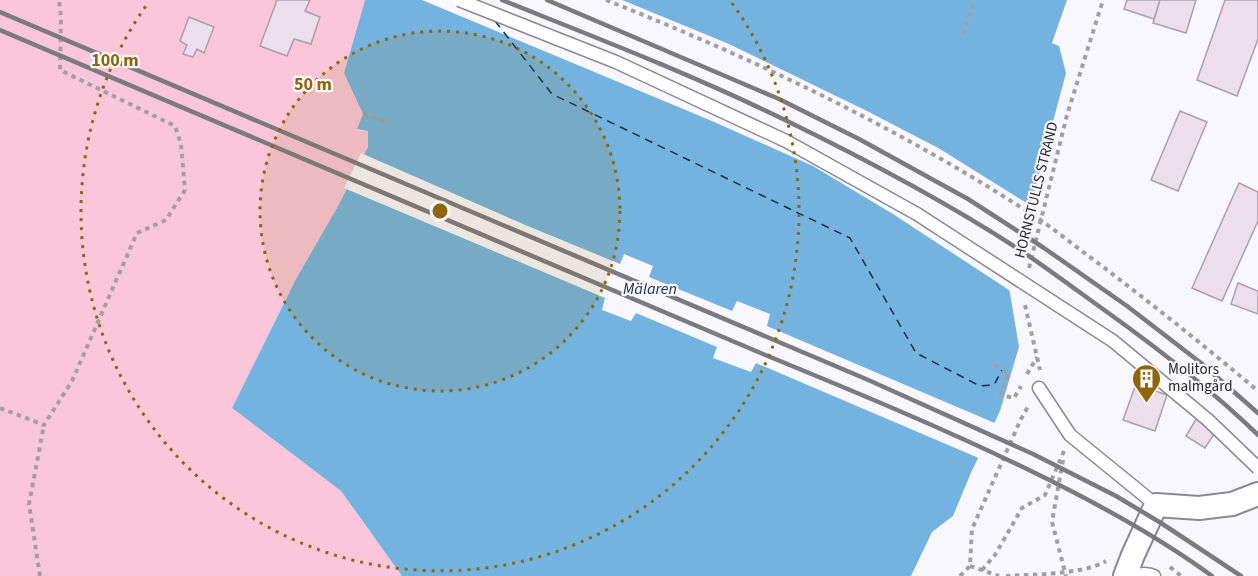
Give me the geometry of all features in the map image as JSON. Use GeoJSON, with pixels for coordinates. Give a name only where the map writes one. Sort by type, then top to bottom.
{"type":"FeatureCollection","features":[{"type":"Feature","properties":{"kind":"street"},"geometry":{"type":"LineString","coordinates":[[1125,576],[1156,506],[1199,508],[1232,504],[1258,494]]}},
{"type":"Feature","properties":{"kind":"lane"},"geometry":{"type":"LineString","coordinates":[[459,0],[615,62],[786,141],[917,214],[1113,340],[1208,420],[1258,468]]}},
{"type":"Feature","properties":{"kind":"lane"},"geometry":{"type":"LineString","coordinates":[[1039,388],[1070,435],[1156,506]]}},
{"type":"Feature","properties":{"kind":"lane"},"geometry":{"type":"LineString","coordinates":[[1133,576],[1152,574],[1154,576]]}},
{"type":"Feature","properties":{"kind":"path"},"geometry":{"type":"LineString","coordinates":[[40,576],[29,504],[44,425],[72,381],[137,233],[166,220],[185,190],[181,144],[175,126],[60,70],[59,0]]}},
{"type":"Feature","properties":{"kind":"path"},"geometry":{"type":"LineString","coordinates":[[606,0],[772,71],[877,123],[953,165],[1056,232],[1138,293],[1258,391]]}},
{"type":"Feature","properties":{"kind":"path"},"geometry":{"type":"LineString","coordinates":[[963,34],[975,0]]}},
{"type":"Feature","properties":{"kind":"path","name":"HORNSTULLS STRAND"},"geometry":{"type":"LineString","coordinates":[[1028,275],[1067,115],[1103,0]]}},
{"type":"Feature","properties":{"kind":"path"},"geometry":{"type":"LineString","coordinates":[[363,114],[389,123]]}},
{"type":"Feature","properties":{"kind":"path"},"geometry":{"type":"LineString","coordinates":[[960,576],[970,566],[972,529],[1022,418],[1039,388],[1041,374],[1023,297]]}},
{"type":"Feature","properties":{"kind":"path"},"geometry":{"type":"LineString","coordinates":[[995,365],[1009,374],[1001,395],[1014,398]]}},
{"type":"Feature","properties":{"kind":"path"},"geometry":{"type":"LineString","coordinates":[[0,408],[44,425]]}},
{"type":"Feature","properties":{"kind":"path"},"geometry":{"type":"LineString","coordinates":[[1061,420],[1064,452],[1052,522],[1066,574]]}},
{"type":"Feature","properties":{"kind":"path"},"geometry":{"type":"LineString","coordinates":[[982,570],[995,555],[1022,508],[1045,495],[1064,452]]}},
{"type":"Feature","properties":{"kind":"path"},"geometry":{"type":"LineString","coordinates":[[1006,576],[1066,574],[1101,564],[1138,543]]}},
{"type":"Feature","properties":{"kind":"path"},"geometry":{"type":"LineString","coordinates":[[970,566],[999,576]]}},
{"type":"Feature","properties":{"kind":"shaded area"},"geometry":{"type":"Polygon","coordinates":[[[0,0],[365,0],[344,73],[363,114],[357,130],[368,131],[368,147],[338,206],[296,279],[232,408],[341,491],[402,576],[0,576],[0,0]]]}},
{"type":"Feature","properties":{"kind":"water","name":"Mälaren"},"geometry":{"type":"Polygon","coordinates":[[[365,0],[1067,0],[1052,43],[1059,46],[1066,73],[1009,287],[1019,347],[1000,411],[953,516],[932,532],[911,576],[402,576],[341,491],[232,408],[296,279],[338,206],[368,147],[368,131],[357,129],[363,114],[344,73],[365,0]]]}},
{"type":"Feature","properties":{"kind":"pier"},"geometry":{"type":"Polygon","coordinates":[[[422,0],[622,0],[729,44],[869,112],[940,149],[1033,207],[1012,292],[893,214],[813,166],[712,121],[422,0]]]}},
{"type":"Feature","properties":{"kind":"pier"},"geometry":{"type":"Polygon","coordinates":[[[361,153],[620,264],[624,254],[653,266],[649,277],[732,311],[737,301],[770,314],[767,326],[997,424],[981,459],[756,363],[751,372],[713,358],[717,347],[636,313],[631,321],[602,310],[605,298],[344,188],[361,153]]]}},
{"type":"Feature","properties":{"kind":"building"},"geometry":{"type":"Polygon","coordinates":[[[277,0],[310,0],[305,11],[320,17],[311,44],[294,39],[287,56],[260,46],[277,0]]]}},
{"type":"Feature","properties":{"kind":"building"},"geometry":{"type":"Polygon","coordinates":[[[1127,0],[1160,0],[1154,19],[1124,9],[1127,0]]]}},
{"type":"Feature","properties":{"kind":"building"},"geometry":{"type":"Polygon","coordinates":[[[1160,0],[1196,0],[1186,33],[1153,23],[1160,0]]]}},
{"type":"Feature","properties":{"kind":"building"},"geometry":{"type":"Polygon","coordinates":[[[1225,0],[1258,0],[1258,39],[1237,96],[1197,80],[1225,0]]]}},
{"type":"Feature","properties":{"kind":"building"},"geometry":{"type":"Polygon","coordinates":[[[189,17],[214,27],[204,53],[197,49],[193,57],[183,54],[187,45],[180,41],[189,17]]]}},
{"type":"Feature","properties":{"kind":"building"},"geometry":{"type":"Polygon","coordinates":[[[1180,111],[1207,122],[1178,191],[1151,180],[1180,111]]]}},
{"type":"Feature","properties":{"kind":"building"},"geometry":{"type":"Polygon","coordinates":[[[1239,183],[1258,192],[1258,221],[1222,301],[1192,288],[1239,183]]]}},
{"type":"Feature","properties":{"kind":"building"},"geometry":{"type":"Polygon","coordinates":[[[1238,283],[1258,291],[1258,314],[1231,304],[1238,283]]]}},
{"type":"Feature","properties":{"kind":"building","name":"Molitors malmgård"},"geometry":{"type":"Polygon","coordinates":[[[1136,384],[1167,395],[1155,431],[1123,420],[1136,384]]]}},
{"type":"Feature","properties":{"kind":"building"},"geometry":{"type":"Polygon","coordinates":[[[1198,416],[1218,428],[1205,448],[1186,436],[1198,416]]]}},
{"type":"Feature","properties":{"kind":"ferry route"},"geometry":{"type":"LineString","coordinates":[[495,21],[552,94],[850,238],[916,353],[980,386],[994,385],[1002,370]]}},
{"type":"Feature","properties":{"kind":"railway"},"geometry":{"type":"LineString","coordinates":[[502,0],[645,57],[750,103],[846,150],[936,199],[1023,252],[1127,326],[1204,386],[1258,435]]}},
{"type":"Feature","properties":{"kind":"railway"},"geometry":{"type":"LineString","coordinates":[[547,0],[779,99],[859,139],[968,199],[1127,306],[1201,363],[1258,413]]}},
{"type":"Feature","properties":{"kind":"railway"},"geometry":{"type":"LineString","coordinates":[[0,12],[866,379],[1033,454],[1116,496],[1241,576]]}},
{"type":"Feature","properties":{"kind":"railway"},"geometry":{"type":"LineString","coordinates":[[0,30],[965,440],[1101,507],[1169,547],[1212,576]]}},
{"type":"Feature","properties":{"kind":"place","name":"Molitors malmgård"},"geometry":{"type":"Point","coordinates":[1147,404]}}]}
